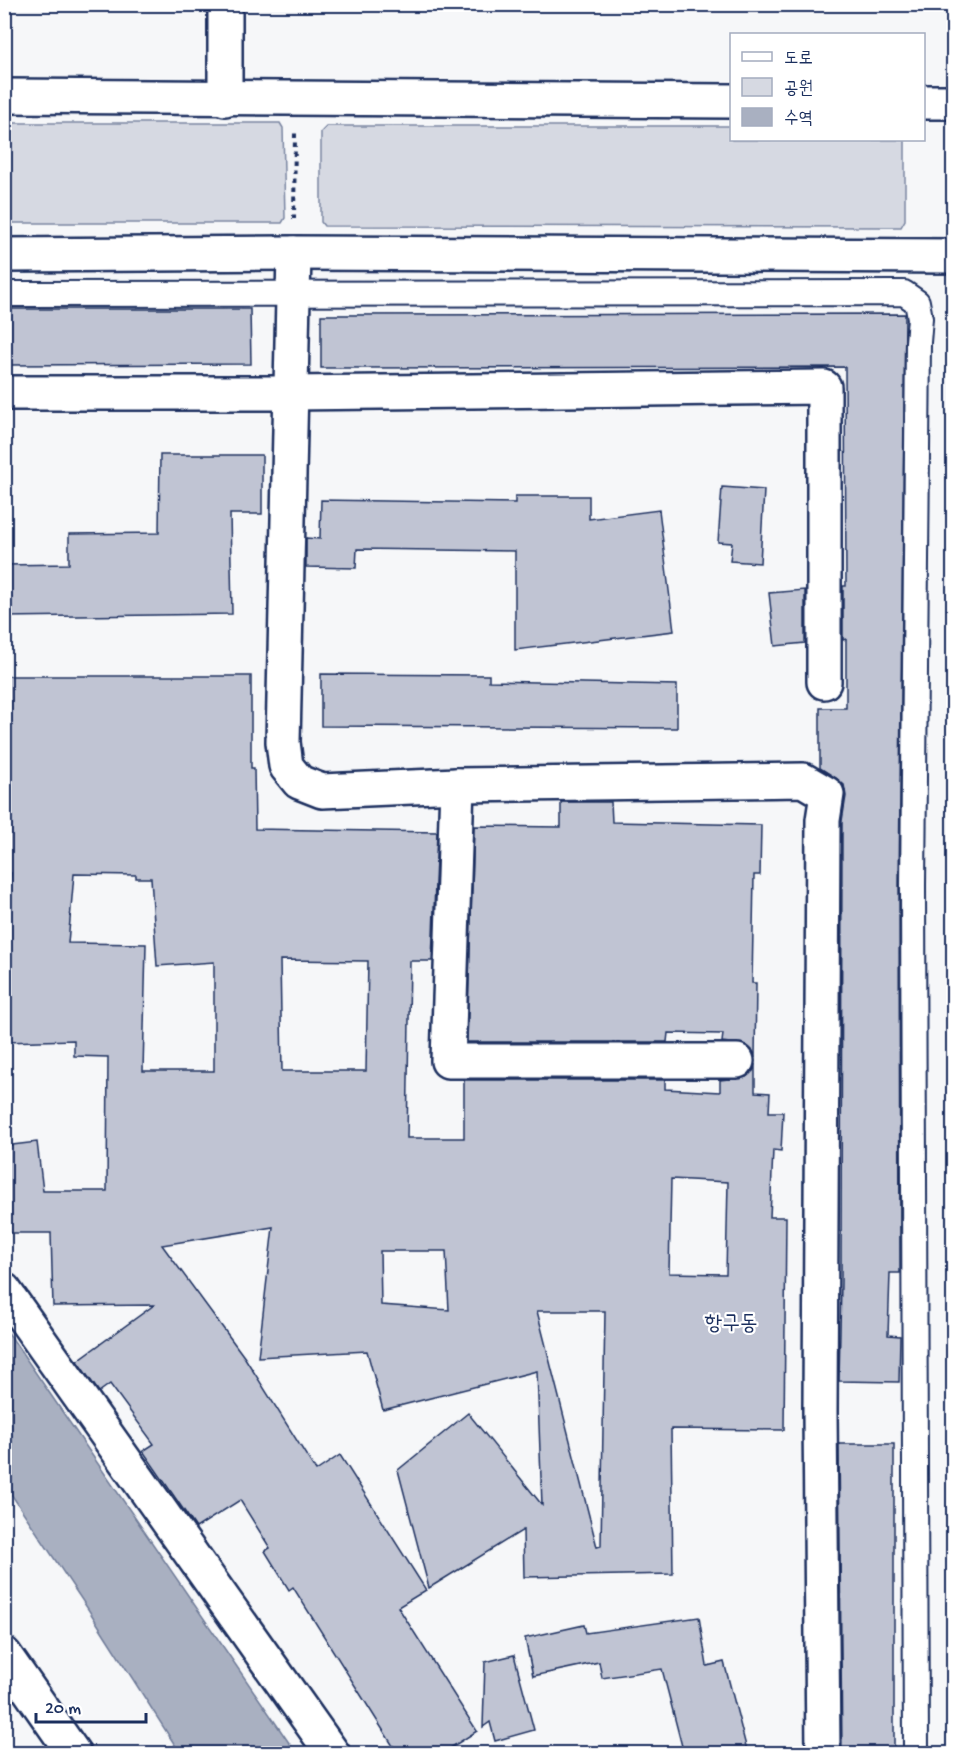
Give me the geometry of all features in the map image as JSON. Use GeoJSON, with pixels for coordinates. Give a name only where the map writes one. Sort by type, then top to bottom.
{"type":"FeatureCollection","features":[{"type":"Feature","properties":{"kind":"street"},"geometry":{"type":"LineString","coordinates":[[225,4],[225,99]]}},
{"type":"Feature","properties":{"kind":"street"},"geometry":{"type":"LineString","coordinates":[[4,96],[295,100],[730,101]]}},
{"type":"Feature","properties":{"kind":"street"},"geometry":{"type":"LineString","coordinates":[[925,102],[954,102]]}},
{"type":"Feature","properties":{"kind":"street"},"geometry":{"type":"LineString","coordinates":[[4,255],[294,253],[954,256]]}},
{"type":"Feature","properties":{"kind":"street"},"geometry":{"type":"LineString","coordinates":[[294,253],[283,742],[286,766],[299,782],[322,791],[457,785],[803,780],[827,794],[823,820],[820,1412],[823,1754]]}},
{"type":"Feature","properties":{"kind":"street"},"geometry":{"type":"LineString","coordinates":[[4,294],[904,292],[917,302],[920,318],[917,366],[913,886],[916,1754]]}},
{"type":"Feature","properties":{"kind":"street"},"geometry":{"type":"LineString","coordinates":[[4,393],[290,393],[824,387],[824,682]]}},
{"type":"Feature","properties":{"kind":"street"},"geometry":{"type":"LineString","coordinates":[[457,785],[448,1062],[737,1062]]}},
{"type":"Feature","properties":{"kind":"street"},"geometry":{"type":"LineString","coordinates":[[4,1290],[333,1754]]}},
{"type":"Feature","properties":{"kind":"street"},"geometry":{"type":"LineString","coordinates":[[4,1654],[74,1754]]}},
{"type":"Feature","properties":{"kind":"path"},"geometry":{"type":"LineString","coordinates":[[294,253],[295,100]]}},
{"type":"Feature","properties":{"kind":"green space"},"geometry":{"type":"Polygon","coordinates":[[[5,123],[280,123],[283,128],[285,218],[282,223],[5,223],[5,123]]]}},
{"type":"Feature","properties":{"kind":"green space"},"geometry":{"type":"Polygon","coordinates":[[[327,126],[730,126],[730,141],[905,141],[905,220],[901,227],[324,226],[321,222],[321,132],[327,126]]]}},
{"type":"Feature","properties":{"kind":"water"},"geometry":{"type":"Polygon","coordinates":[[[5,1328],[296,1753],[180,1753],[5,1485],[5,1328]]]}},
{"type":"Feature","properties":{"kind":"building"},"geometry":{"type":"Polygon","coordinates":[[[4,309],[250,309],[251,364],[4,365],[4,309]]]}},
{"type":"Feature","properties":{"kind":"building"},"geometry":{"type":"Polygon","coordinates":[[[905,314],[899,886],[900,1273],[890,1273],[888,1335],[900,1336],[899,1382],[839,1381],[842,821],[846,796],[844,785],[820,768],[820,708],[846,708],[846,639],[843,640],[843,586],[846,586],[845,367],[321,368],[321,315],[905,314]]]}},
{"type":"Feature","properties":{"kind":"building"},"geometry":{"type":"Polygon","coordinates":[[[160,455],[262,455],[262,514],[230,514],[232,614],[4,617],[4,565],[69,564],[69,534],[159,533],[160,455]]]}},
{"type":"Feature","properties":{"kind":"building"},"geometry":{"type":"Polygon","coordinates":[[[722,487],[764,490],[760,563],[730,561],[732,543],[718,542],[722,487]]]}},
{"type":"Feature","properties":{"kind":"building"},"geometry":{"type":"Polygon","coordinates":[[[515,496],[589,496],[589,519],[659,510],[674,631],[515,650],[515,551],[357,549],[356,568],[306,567],[306,538],[320,539],[321,500],[515,503],[515,496]]]}},
{"type":"Feature","properties":{"kind":"building"},"geometry":{"type":"Polygon","coordinates":[[[805,590],[805,643],[775,646],[769,593],[805,590]]]}},
{"type":"Feature","properties":{"kind":"building"},"geometry":{"type":"Polygon","coordinates":[[[321,674],[489,675],[489,681],[677,685],[677,728],[321,726],[321,674]]]}},
{"type":"Feature","properties":{"kind":"building"},"geometry":{"type":"Polygon","coordinates":[[[4,676],[251,676],[251,768],[254,768],[255,829],[437,832],[432,961],[410,961],[407,1138],[464,1138],[464,1080],[665,1080],[665,1089],[720,1092],[720,1080],[746,1077],[753,1071],[755,1064],[755,1092],[770,1093],[769,1112],[783,1112],[781,1151],[773,1150],[770,1217],[786,1217],[784,1430],[671,1429],[673,1574],[524,1577],[523,1530],[429,1588],[398,1470],[468,1413],[542,1505],[537,1371],[383,1410],[367,1351],[258,1357],[273,1227],[162,1245],[245,1358],[316,1471],[340,1455],[426,1590],[398,1607],[477,1731],[441,1754],[398,1754],[293,1587],[289,1590],[265,1551],[270,1548],[240,1500],[196,1528],[143,1451],[154,1444],[110,1384],[99,1392],[77,1361],[154,1305],[53,1306],[51,1233],[4,1233],[4,1146],[37,1142],[43,1191],[107,1191],[108,1057],[74,1056],[74,1040],[4,1042],[4,950],[11,873],[4,872],[4,676]],[[74,874],[68,943],[146,944],[143,1071],[214,1071],[214,962],[157,966],[151,878],[136,878],[136,875],[74,874]],[[280,960],[282,1071],[366,1071],[368,961],[280,960]],[[671,1179],[669,1273],[726,1274],[728,1182],[671,1179]],[[380,1251],[381,1305],[449,1310],[446,1251],[380,1251]],[[537,1311],[597,1547],[601,1546],[605,1311],[537,1311]]]}},
{"type":"Feature","properties":{"kind":"building"},"geometry":{"type":"Polygon","coordinates":[[[561,802],[611,802],[612,822],[761,825],[760,875],[754,875],[752,983],[756,983],[755,1058],[753,1051],[746,1045],[722,1042],[723,1034],[668,1033],[667,1042],[467,1042],[474,826],[561,827],[561,802]]]}},
{"type":"Feature","properties":{"kind":"building"},"geometry":{"type":"Polygon","coordinates":[[[839,1444],[894,1444],[894,1754],[842,1754],[839,1444]]]}},
{"type":"Feature","properties":{"kind":"building"},"geometry":{"type":"Polygon","coordinates":[[[699,1617],[707,1666],[724,1662],[748,1754],[684,1754],[662,1669],[602,1678],[599,1662],[533,1676],[525,1638],[584,1625],[586,1633],[699,1617]]]}},
{"type":"Feature","properties":{"kind":"building"},"geometry":{"type":"Polygon","coordinates":[[[514,1655],[534,1730],[495,1741],[490,1722],[483,1727],[485,1662],[514,1655]]]}},
{"type":"Feature","properties":{"kind":"district","name":"항구동"},"geometry":{"type":"Point","coordinates":[731,1321]}}]}
